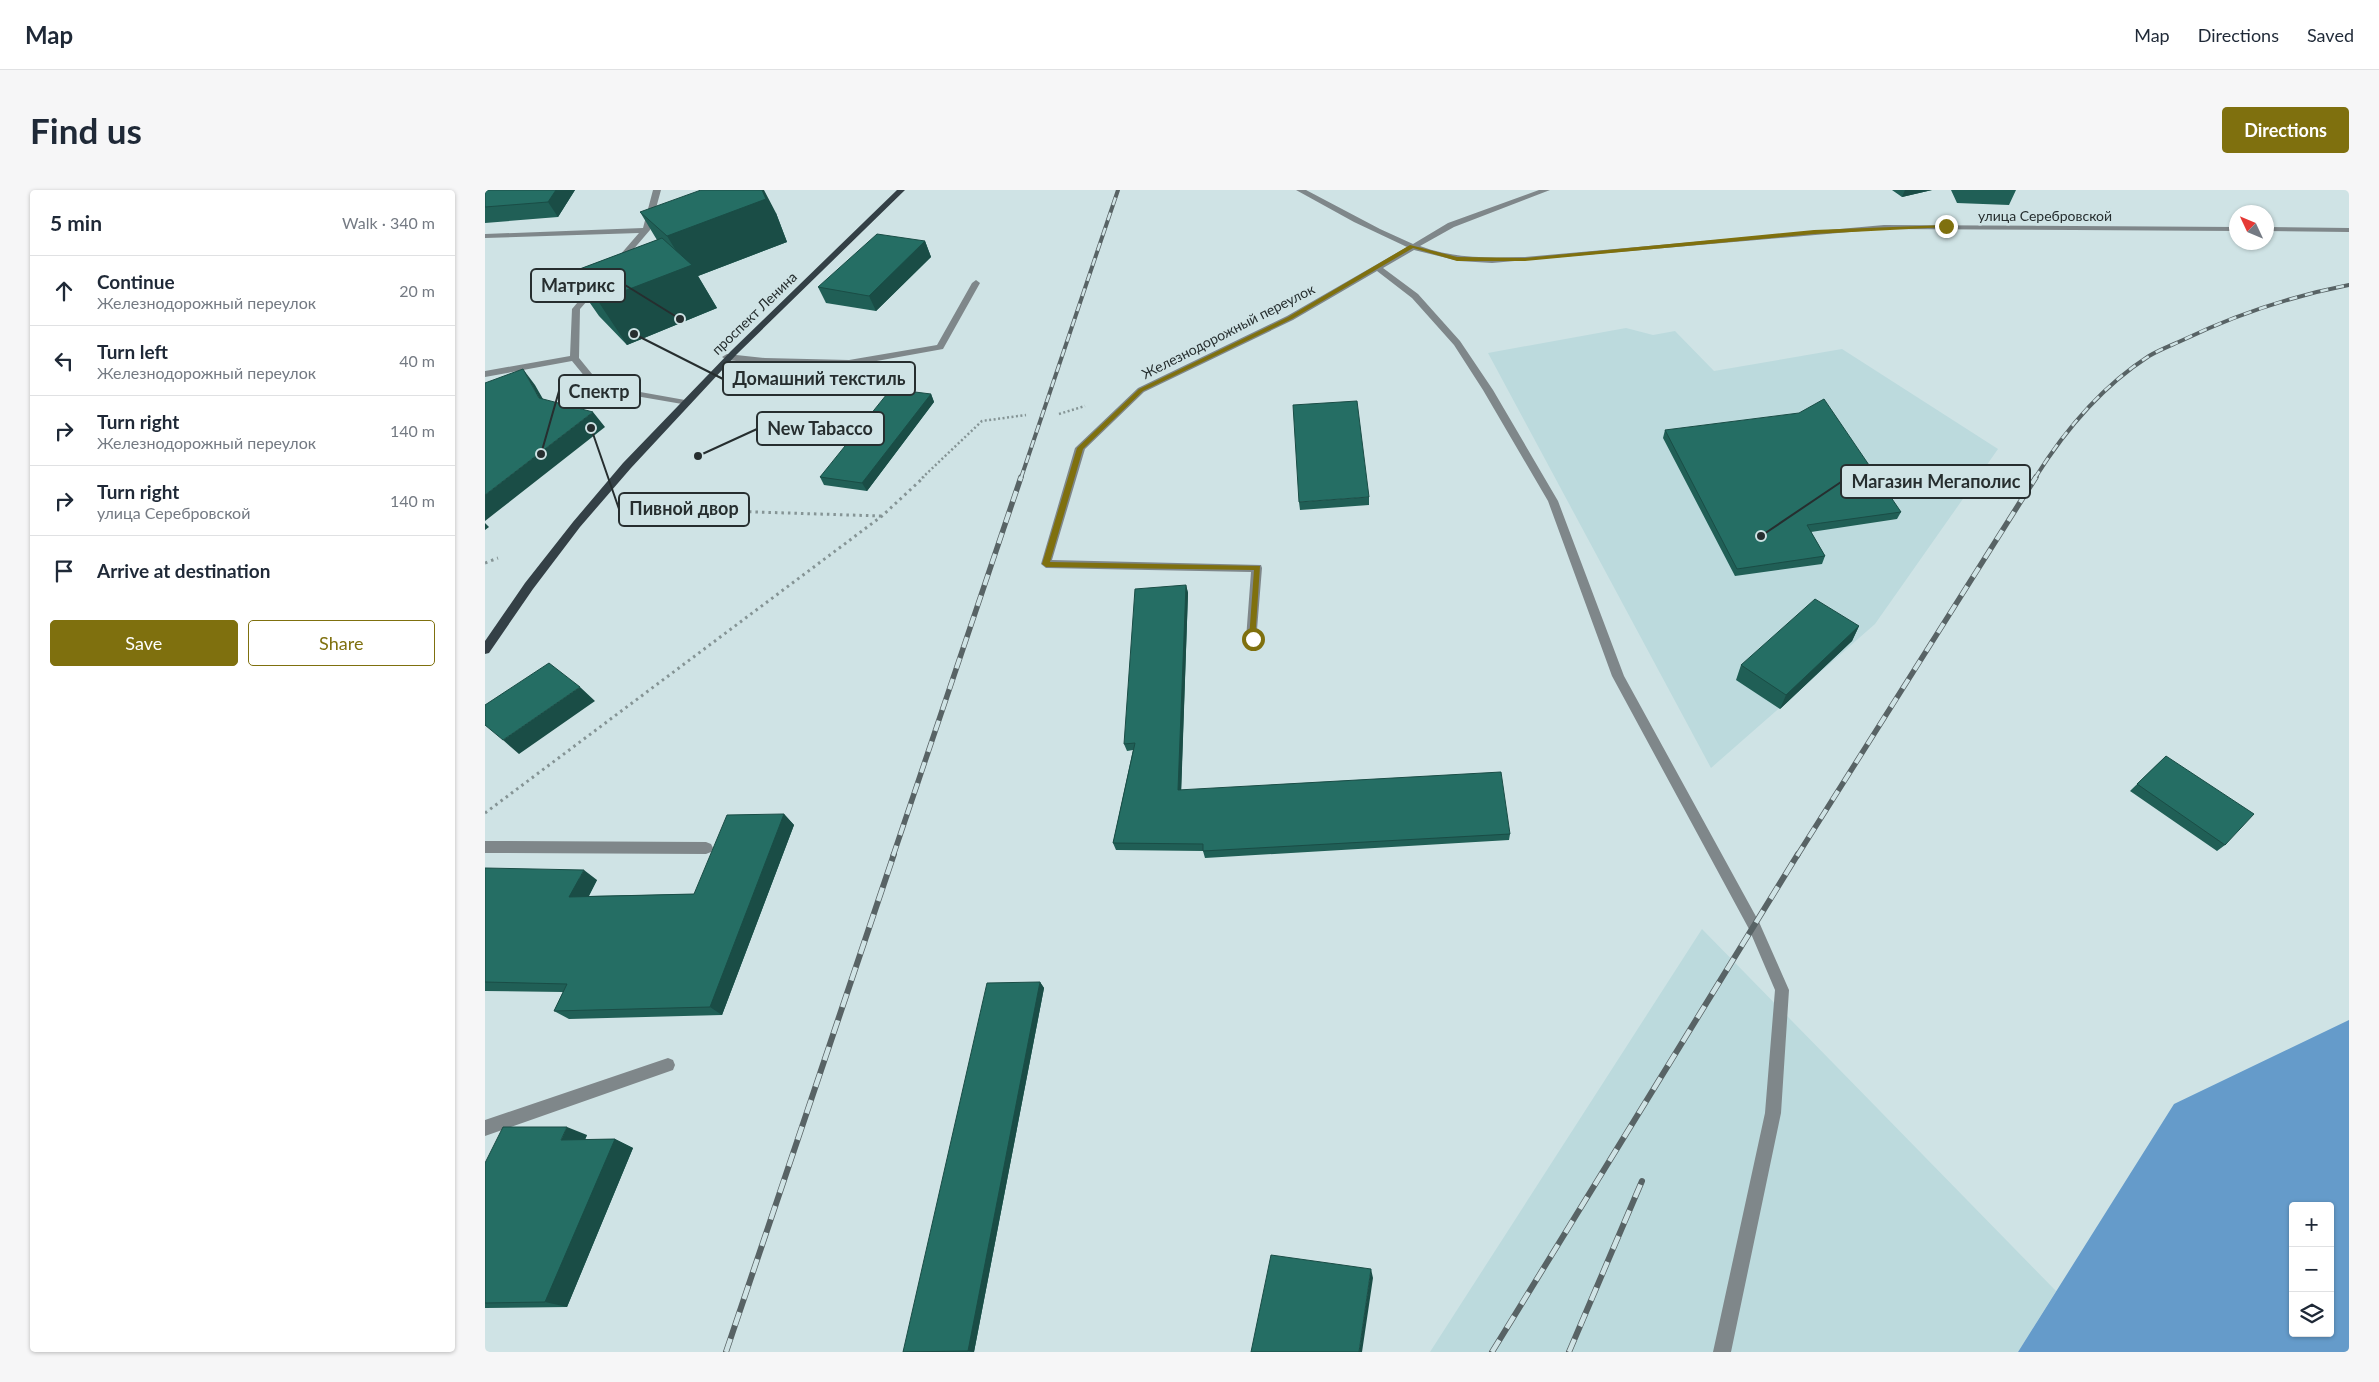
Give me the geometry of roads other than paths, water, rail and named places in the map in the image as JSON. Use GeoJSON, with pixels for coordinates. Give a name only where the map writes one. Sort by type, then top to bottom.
{"type":"FeatureCollection","features":[{"type":"Feature","properties":{"kind":"main road","name":"проспект Ленина"},"geometry":{"type":"LineString","coordinates":[[485,650],[513,607],[618,475],[727,357],[901,190]]}},
{"type":"Feature","properties":{"kind":"street"},"geometry":{"type":"LineString","coordinates":[[657,190],[646,230],[576,309],[574,358],[598,387],[685,402]]}},
{"type":"Feature","properties":{"kind":"street","name":"улица Серебровской"},"geometry":{"type":"LineString","coordinates":[[1300,190],[1412,246],[1457,259],[1482,261],[1525,260],[1814,232],[1884,228],[2229,229]]}},
{"type":"Feature","properties":{"kind":"street","name":"Железнодорожный переулок"},"geometry":{"type":"LineString","coordinates":[[1253,639],[1257,568],[1046,564],[1081,448],[1141,390],[1290,318],[1451,225],[1546,190]]}},
{"type":"Feature","properties":{"kind":"street"},"geometry":{"type":"LineString","coordinates":[[2274,229],[2349,230]]}},
{"type":"Feature","properties":{"kind":"street"},"geometry":{"type":"LineString","coordinates":[[485,236],[646,230]]}},
{"type":"Feature","properties":{"kind":"street"},"geometry":{"type":"LineString","coordinates":[[1377,268],[1415,296],[1457,344],[1488,390],[1553,500],[1618,676],[1754,926],[1782,990],[1773,1113],[1722,1352]]}},
{"type":"Feature","properties":{"kind":"street"},"geometry":{"type":"LineString","coordinates":[[727,357],[765,361],[849,363],[940,347],[976,283]]}},
{"type":"Feature","properties":{"kind":"street"},"geometry":{"type":"LineString","coordinates":[[485,374],[574,358]]}},
{"type":"Feature","properties":{"kind":"street"},"geometry":{"type":"LineString","coordinates":[[485,847],[707,848]]}},
{"type":"Feature","properties":{"kind":"street"},"geometry":{"type":"LineString","coordinates":[[485,1128],[668,1065]]}},
{"type":"Feature","properties":{"kind":"water"},"geometry":{"type":"Polygon","coordinates":[[[2349,1020],[2349,1352],[2018,1352],[2174,1104],[2349,1020]]]}},
{"type":"Feature","properties":{"kind":"railway"},"geometry":{"type":"LineString","coordinates":[[1021,478],[1118,190]]}},
{"type":"Feature","properties":{"kind":"railway"},"geometry":{"type":"LineString","coordinates":[[2035,478],[2059,443],[2085,411],[2115,381],[2149,356],[2243,315],[2306,295],[2349,285]]}},
{"type":"Feature","properties":{"kind":"railway"},"geometry":{"type":"LineString","coordinates":[[893,856],[1021,477]]}},
{"type":"Feature","properties":{"kind":"railway"},"geometry":{"type":"LineString","coordinates":[[1797,856],[2036,477]]}},
{"type":"Feature","properties":{"kind":"railway"},"geometry":{"type":"LineString","coordinates":[[726,1352],[894,854]]}},
{"type":"Feature","properties":{"kind":"railway"},"geometry":{"type":"LineString","coordinates":[[1492,1352],[1798,854]]}},
{"type":"Feature","properties":{"kind":"railway"},"geometry":{"type":"LineString","coordinates":[[1569,1352],[1642,1181]]}},
{"type":"Feature","properties":{"kind":"place","name":"Матрикс"},"geometry":{"type":"Point","coordinates":[680,319]}},
{"type":"Feature","properties":{"kind":"place","name":"Домашний текстиль"},"geometry":{"type":"Point","coordinates":[634,334]}},
{"type":"Feature","properties":{"kind":"place","name":"Пивной двор"},"geometry":{"type":"Point","coordinates":[591,428]}},
{"type":"Feature","properties":{"kind":"place","name":"Спектр"},"geometry":{"type":"Point","coordinates":[541,454]}},
{"type":"Feature","properties":{"kind":"place","name":"New Tabacco"},"geometry":{"type":"Point","coordinates":[698,456]}},
{"type":"Feature","properties":{"kind":"place","name":"Магазин Мегаполис"},"geometry":{"type":"Point","coordinates":[1761,536]}}]}
